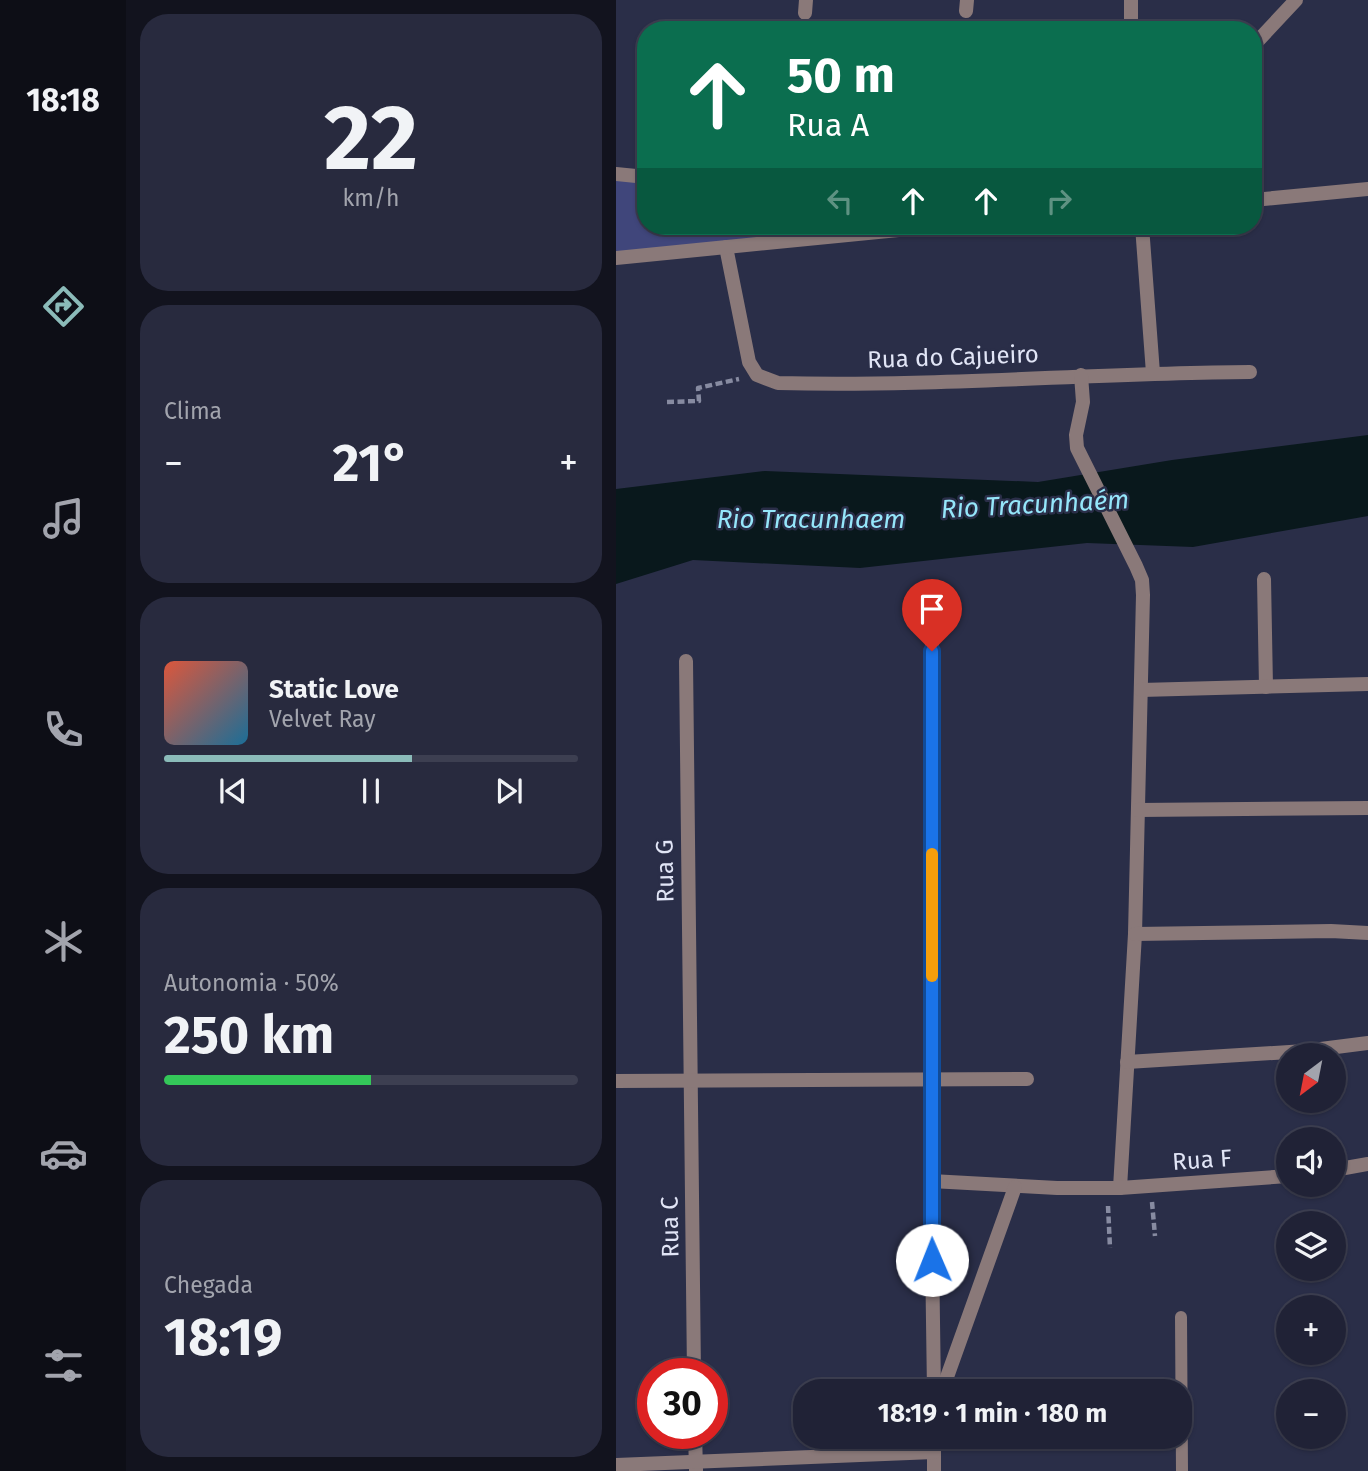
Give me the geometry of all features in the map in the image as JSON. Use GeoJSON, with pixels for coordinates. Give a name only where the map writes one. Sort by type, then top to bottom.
{"type":"FeatureCollection","features":[{"type":"Feature","properties":{"kind":"street"},"geometry":{"type":"LineString","coordinates":[[1131,0],[1131,21]]}},
{"type":"Feature","properties":{"kind":"street"},"geometry":{"type":"LineString","coordinates":[[1262,36],[1296,0]]}},
{"type":"Feature","properties":{"kind":"street"},"geometry":{"type":"LineString","coordinates":[[616,174],[637,176]]}},
{"type":"Feature","properties":{"kind":"street"},"geometry":{"type":"LineString","coordinates":[[1262,199],[1368,189]]}},
{"type":"Feature","properties":{"kind":"street"},"geometry":{"type":"LineString","coordinates":[[784,235],[786,240]]}},
{"type":"Feature","properties":{"kind":"street"},"geometry":{"type":"LineString","coordinates":[[616,258],[841,235]]}},
{"type":"Feature","properties":{"kind":"street"},"geometry":{"type":"LineString","coordinates":[[1143,235],[1153,373]]}},
{"type":"Feature","properties":{"kind":"street"},"geometry":{"type":"LineString","coordinates":[[726,247],[747,355],[757,375]]}},
{"type":"Feature","properties":{"kind":"street","name":"Rua do Cajueiro"},"geometry":{"type":"LineString","coordinates":[[757,375],[778,383],[810,384],[1250,372]]}},
{"type":"Feature","properties":{"kind":"street"},"geometry":{"type":"LineString","coordinates":[[1081,375],[1083,402],[1076,435],[1077,448],[1142,580],[1143,595],[1135,934],[1120,1188]]}},
{"type":"Feature","properties":{"kind":"street"},"geometry":{"type":"LineString","coordinates":[[1264,579],[1266,687]]}},
{"type":"Feature","properties":{"kind":"street"},"geometry":{"type":"LineString","coordinates":[[932,625],[931,1181],[934,1379]]}},
{"type":"Feature","properties":{"kind":"street","name":"Rua G"},"geometry":{"type":"LineString","coordinates":[[686,661],[691,1080]]}},
{"type":"Feature","properties":{"kind":"street"},"geometry":{"type":"LineString","coordinates":[[1141,690],[1368,684]]}},
{"type":"Feature","properties":{"kind":"street"},"geometry":{"type":"LineString","coordinates":[[1138,810],[1368,807]]}},
{"type":"Feature","properties":{"kind":"street"},"geometry":{"type":"LineString","coordinates":[[1135,934],[1331,931],[1368,933]]}},
{"type":"Feature","properties":{"kind":"street"},"geometry":{"type":"LineString","coordinates":[[1127,1062],[1305,1051],[1368,1042]]}},
{"type":"Feature","properties":{"kind":"street"},"geometry":{"type":"LineString","coordinates":[[616,1081],[1027,1079]]}},
{"type":"Feature","properties":{"kind":"street","name":"Rua C"},"geometry":{"type":"LineString","coordinates":[[691,1080],[694,1358]]}},
{"type":"Feature","properties":{"kind":"street"},"geometry":{"type":"LineString","coordinates":[[1346,1168],[1368,1164]]}},
{"type":"Feature","properties":{"kind":"street","name":"Rua F"},"geometry":{"type":"LineString","coordinates":[[931,1181],[1120,1188],[1276,1177]]}},
{"type":"Feature","properties":{"kind":"street"},"geometry":{"type":"LineString","coordinates":[[946,1379],[1015,1186]]}},
{"type":"Feature","properties":{"kind":"street"},"geometry":{"type":"LineString","coordinates":[[695,1449],[696,1467]]}},
{"type":"Feature","properties":{"kind":"street"},"geometry":{"type":"LineString","coordinates":[[616,1465],[696,1467],[882,1449]]}},
{"type":"Feature","properties":{"kind":"street"},"geometry":{"type":"LineString","coordinates":[[934,1449],[934,1471]]}},
{"type":"Feature","properties":{"kind":"lane"},"geometry":{"type":"LineString","coordinates":[[1181,1317],[1182,1471]]}},
{"type":"Feature","properties":{"kind":"path"},"geometry":{"type":"LineString","coordinates":[[667,402],[699,401],[698,388],[757,375]]}},
{"type":"Feature","properties":{"kind":"path"},"geometry":{"type":"LineString","coordinates":[[1151,1186],[1155,1236]]}},
{"type":"Feature","properties":{"kind":"path"},"geometry":{"type":"LineString","coordinates":[[1110,1248],[1107,1207],[1120,1188]]}},
{"type":"Feature","properties":{"kind":"shaded area"},"geometry":{"type":"Polygon","coordinates":[[[616,174],[637,177],[637,235],[784,235],[786,240],[616,257],[616,174]]]}},
{"type":"Feature","properties":{"kind":"water","name":"Rio Tracunhaem"},"geometry":{"type":"Polygon","coordinates":[[[1368,435],[1368,516],[1193,547],[1087,543],[860,568],[693,560],[616,584],[616,489],[765,471],[1038,482],[1172,460],[1368,435]]]}},
{"type":"Feature","properties":{"kind":"slow traffic"},"geometry":{"type":"LineString","coordinates":[[932,854],[932,976]]}},
{"type":"Feature","properties":{"kind":"route"},"geometry":{"type":"LineString","coordinates":[[932,651],[932,1260]]}},
{"type":"Feature","properties":{"kind":"water label","name":"Rio Tracunhaém"},"geometry":{"type":"Point","coordinates":[1035,504]}}]}
